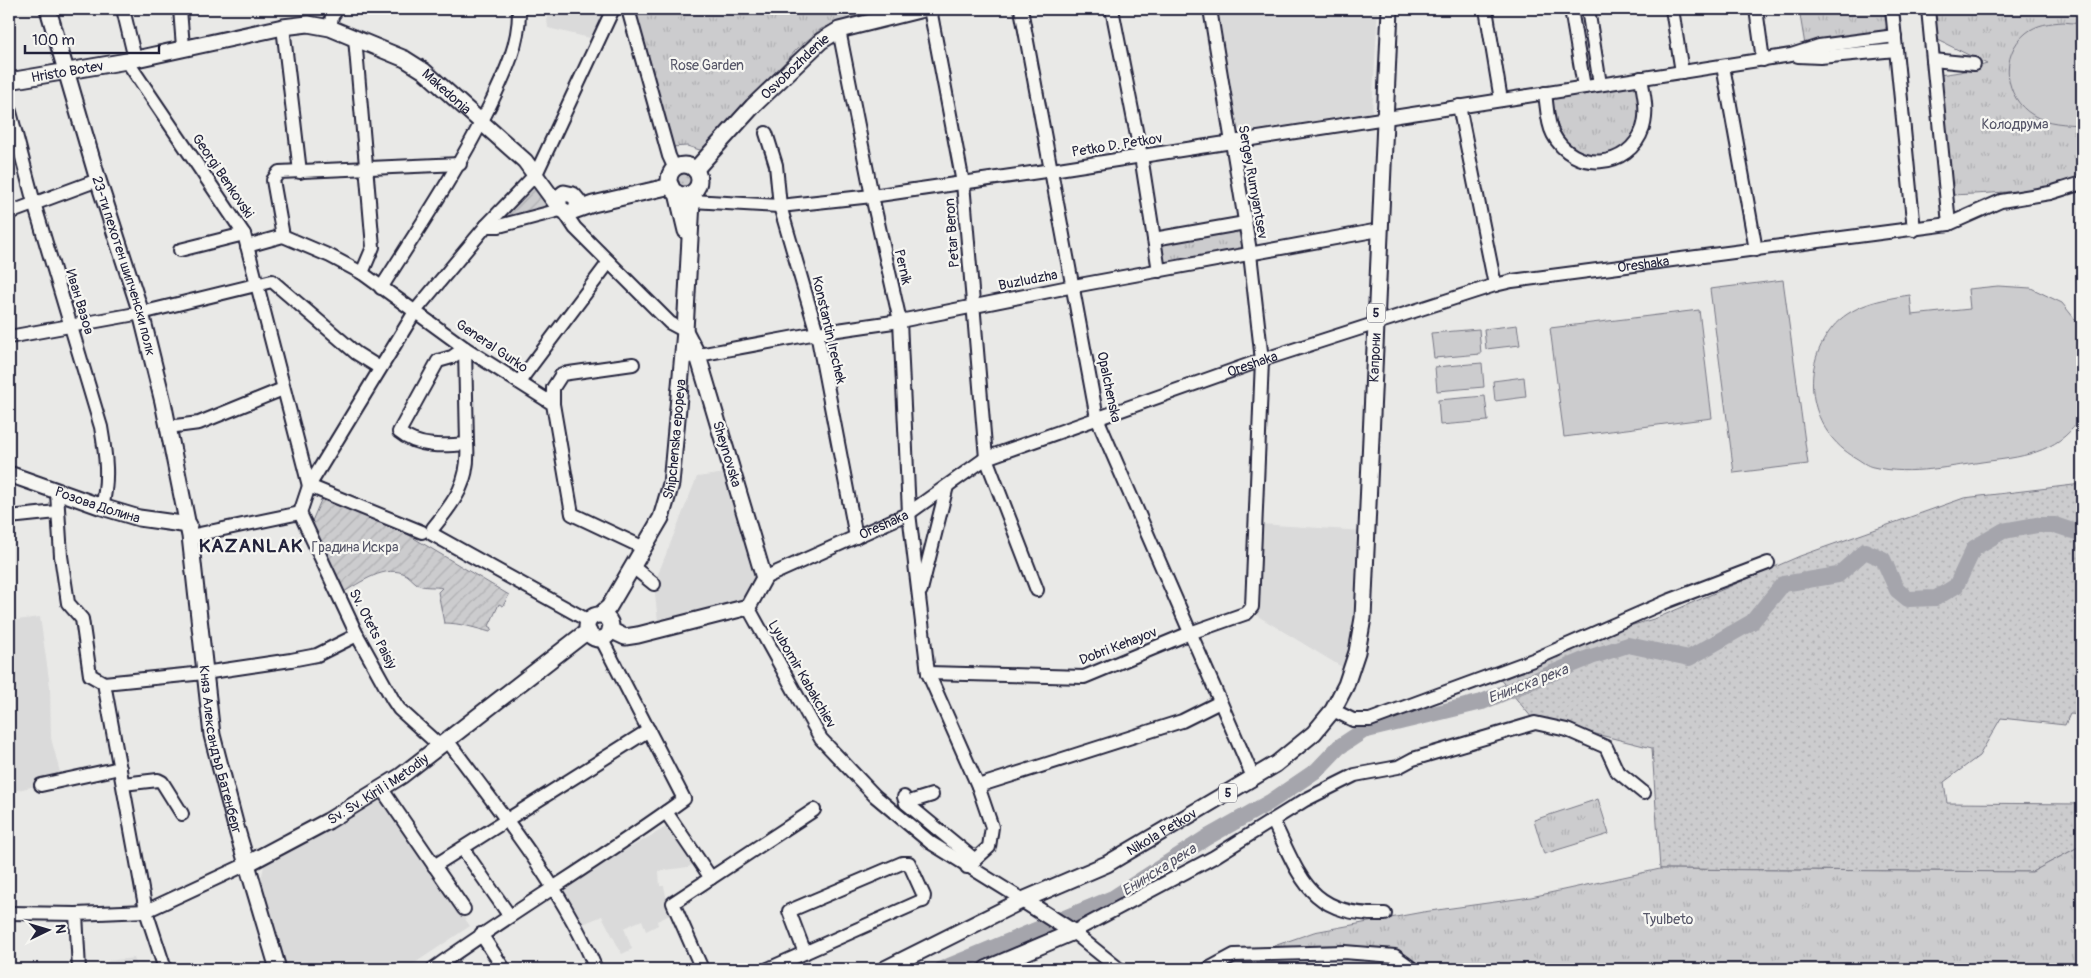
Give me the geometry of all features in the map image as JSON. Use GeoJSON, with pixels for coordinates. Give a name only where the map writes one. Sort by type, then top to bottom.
{"type":"FeatureCollection","features":[{"type":"Feature","properties":{"kind":"main road","name":"23-ти пехотен шипченски полк"},"geometry":{"type":"LineString","coordinates":[[48,9],[98,180],[141,313],[190,531]]}},
{"type":"Feature","properties":{"kind":"main road","name":"Osvobozhdenie"},"geometry":{"type":"LineString","coordinates":[[695,170],[753,106],[803,56],[821,41],[839,30],[881,14],[923,9]]}},
{"type":"Feature","properties":{"kind":"main road","name":"Капрони"},"geometry":{"type":"LineString","coordinates":[[1364,618],[1379,230],[1390,9]]}},
{"type":"Feature","properties":{"kind":"main road","name":"Hristo Botev"},"geometry":{"type":"LineString","coordinates":[[9,81],[131,60],[283,27],[308,24],[334,30]]}},
{"type":"Feature","properties":{"kind":"main road","name":"Makedonia"},"geometry":{"type":"LineString","coordinates":[[334,30],[405,59],[424,71],[525,161],[537,176],[569,205]]}},
{"type":"Feature","properties":{"kind":"main road"},"geometry":{"type":"LineString","coordinates":[[569,205],[593,204],[674,190],[693,196],[699,183],[695,170],[687,166],[675,169],[670,177],[674,190]]}},
{"type":"Feature","properties":{"kind":"main road","name":"Shipchenska epopeya"},"geometry":{"type":"LineString","coordinates":[[674,190],[690,246]]}},
{"type":"Feature","properties":{"kind":"main road","name":"Shipchenska epopeya"},"geometry":{"type":"LineString","coordinates":[[598,627],[661,518],[671,484],[685,332],[693,196]]}},
{"type":"Feature","properties":{"kind":"main road","name":"Sheynovska"},"geometry":{"type":"LineString","coordinates":[[685,332],[698,356],[764,578]]}},
{"type":"Feature","properties":{"kind":"main road","name":"Розова Долина"},"geometry":{"type":"LineString","coordinates":[[9,474],[58,493],[102,507],[190,531]]}},
{"type":"Feature","properties":{"kind":"main road","name":"Княз Александър Батенберг"},"geometry":{"type":"LineString","coordinates":[[190,531],[212,735],[278,969]]}},
{"type":"Feature","properties":{"kind":"main road"},"geometry":{"type":"LineString","coordinates":[[598,627],[625,637],[748,607],[764,578]]}},
{"type":"Feature","properties":{"kind":"main road","name":"Nikola Petkov"},"geometry":{"type":"LineString","coordinates":[[885,969],[1023,900],[1107,864],[1276,764],[1314,733],[1333,710],[1346,685],[1357,652],[1364,618]]}},
{"type":"Feature","properties":{"kind":"main road","name":"Sv. Sv. Kiril i Metodiy"},"geometry":{"type":"LineString","coordinates":[[248,864],[328,821],[401,776],[581,636],[598,627]]}},
{"type":"Feature","properties":{"kind":"main road"},"geometry":{"type":"LineString","coordinates":[[1023,900],[1069,929]]}},
{"type":"Feature","properties":{"kind":"main road"},"geometry":{"type":"LineString","coordinates":[[986,969],[1069,929]]}},
{"type":"Feature","properties":{"kind":"street"},"geometry":{"type":"LineString","coordinates":[[123,9],[131,60]]}},
{"type":"Feature","properties":{"kind":"street"},"geometry":{"type":"LineString","coordinates":[[180,9],[184,47]]}},
{"type":"Feature","properties":{"kind":"street"},"geometry":{"type":"LineString","coordinates":[[334,30],[332,16],[337,9]]}},
{"type":"Feature","properties":{"kind":"street"},"geometry":{"type":"LineString","coordinates":[[382,288],[460,164],[482,122],[511,55],[518,31],[519,9]]}},
{"type":"Feature","properties":{"kind":"street"},"geometry":{"type":"LineString","coordinates":[[190,531],[300,513],[310,486],[416,310],[537,176],[613,9]]}},
{"type":"Feature","properties":{"kind":"street"},"geometry":{"type":"LineString","coordinates":[[628,9],[669,156],[675,169]]}},
{"type":"Feature","properties":{"kind":"street","name":"Petar Beron"},"geometry":{"type":"LineString","coordinates":[[930,9],[963,183],[986,458],[1037,590]]}},
{"type":"Feature","properties":{"kind":"street","name":"Opalchenska"},"geometry":{"type":"LineString","coordinates":[[1021,9],[1074,286],[1097,418],[1253,777]]}},
{"type":"Feature","properties":{"kind":"street"},"geometry":{"type":"LineString","coordinates":[[1112,9],[1141,156],[1159,271]]}},
{"type":"Feature","properties":{"kind":"street","name":"Sergey Rumyantsev"},"geometry":{"type":"LineString","coordinates":[[1210,9],[1230,142],[1245,223],[1262,360],[1252,607]]}},
{"type":"Feature","properties":{"kind":"street"},"geometry":{"type":"LineString","coordinates":[[1486,9],[1501,100]]}},
{"type":"Feature","properties":{"kind":"street"},"geometry":{"type":"LineString","coordinates":[[1571,9],[1584,87]]}},
{"type":"Feature","properties":{"kind":"street"},"geometry":{"type":"LineString","coordinates":[[1588,9],[1600,84]]}},
{"type":"Feature","properties":{"kind":"street"},"geometry":{"type":"LineString","coordinates":[[1672,9],[1682,72]]}},
{"type":"Feature","properties":{"kind":"street"},"geometry":{"type":"LineString","coordinates":[[1756,9],[1763,60]]}},
{"type":"Feature","properties":{"kind":"street"},"geometry":{"type":"LineString","coordinates":[[1892,9],[1914,230]]}},
{"type":"Feature","properties":{"kind":"street"},"geometry":{"type":"LineString","coordinates":[[1928,9],[1949,224]]}},
{"type":"Feature","properties":{"kind":"street"},"geometry":{"type":"LineString","coordinates":[[283,27],[300,172]]}},
{"type":"Feature","properties":{"kind":"street","name":"Pernik"},"geometry":{"type":"LineString","coordinates":[[839,30],[872,196],[900,321],[909,513],[928,673],[978,786],[992,827],[989,847],[971,864]]}},
{"type":"Feature","properties":{"kind":"street","name":"Petko D. Petkov"},"geometry":{"type":"LineString","coordinates":[[1791,56],[1819,46],[1895,36]]}},
{"type":"Feature","properties":{"kind":"street"},"geometry":{"type":"LineString","coordinates":[[355,38],[373,247],[362,273]]}},
{"type":"Feature","properties":{"kind":"street","name":"Petko D. Petkov"},"geometry":{"type":"LineString","coordinates":[[693,196],[780,206],[872,196],[1791,56],[1820,57],[1896,50]]}},
{"type":"Feature","properties":{"kind":"street","name":"Georgi Benkovski"},"geometry":{"type":"LineString","coordinates":[[131,60],[246,240],[296,440],[310,486]]}},
{"type":"Feature","properties":{"kind":"street"},"geometry":{"type":"LineString","coordinates":[[1933,60],[1974,64]]}},
{"type":"Feature","properties":{"kind":"street"},"geometry":{"type":"LineString","coordinates":[[1723,66],[1756,250]]}},
{"type":"Feature","properties":{"kind":"street"},"geometry":{"type":"LineString","coordinates":[[1545,93],[1552,131],[1564,148],[1586,160],[1606,161],[1624,155],[1640,133],[1646,113],[1641,78]]}},
{"type":"Feature","properties":{"kind":"street"},"geometry":{"type":"LineString","coordinates":[[1459,106],[1495,285]]}},
{"type":"Feature","properties":{"kind":"street","name":"Иван Вазов"},"geometry":{"type":"LineString","coordinates":[[9,108],[34,203],[101,427],[108,464],[106,490],[102,507]]}},
{"type":"Feature","properties":{"kind":"street","name":"Konstantin Irechek"},"geometry":{"type":"LineString","coordinates":[[766,133],[776,165],[780,206],[817,334],[856,537]]}},
{"type":"Feature","properties":{"kind":"street"},"geometry":{"type":"LineString","coordinates":[[180,250],[283,236],[273,180],[279,172],[460,164]]}},
{"type":"Feature","properties":{"kind":"street"},"geometry":{"type":"LineString","coordinates":[[9,213],[98,180]]}},
{"type":"Feature","properties":{"kind":"street","name":"Oreshaka"},"geometry":{"type":"LineString","coordinates":[[764,578],[909,513],[986,458],[1262,360],[1495,285],[1949,224],[2002,201],[2050,193],[2082,183]]}},
{"type":"Feature","properties":{"kind":"street"},"geometry":{"type":"LineString","coordinates":[[492,226],[569,205]]}},
{"type":"Feature","properties":{"kind":"street","name":"Makedonia"},"geometry":{"type":"LineString","coordinates":[[569,205],[580,233],[670,323],[685,332]]}},
{"type":"Feature","properties":{"kind":"street"},"geometry":{"type":"LineString","coordinates":[[1154,239],[1245,223]]}},
{"type":"Feature","properties":{"kind":"street","name":"Buzludzha"},"geometry":{"type":"LineString","coordinates":[[683,358],[900,321],[1074,286],[1379,230]]}},
{"type":"Feature","properties":{"kind":"street","name":"General Gurko"},"geometry":{"type":"LineString","coordinates":[[283,236],[330,256],[362,273],[416,310],[465,348],[553,404]]}},
{"type":"Feature","properties":{"kind":"street"},"geometry":{"type":"LineString","coordinates":[[519,382],[609,262]]}},
{"type":"Feature","properties":{"kind":"street"},"geometry":{"type":"LineString","coordinates":[[9,337],[141,313],[272,281],[356,353],[380,368]]}},
{"type":"Feature","properties":{"kind":"street"},"geometry":{"type":"LineString","coordinates":[[429,532],[456,500],[469,464],[465,348]]}},
{"type":"Feature","properties":{"kind":"street"},"geometry":{"type":"LineString","coordinates":[[465,348],[452,357],[438,361],[399,432],[407,438],[421,443],[467,444]]}},
{"type":"Feature","properties":{"kind":"street"},"geometry":{"type":"LineString","coordinates":[[633,364],[562,374],[553,388],[553,404],[572,514],[644,548]]}},
{"type":"Feature","properties":{"kind":"street"},"geometry":{"type":"LineString","coordinates":[[168,427],[199,423],[283,388]]}},
{"type":"Feature","properties":{"kind":"street"},"geometry":{"type":"LineString","coordinates":[[310,486],[429,532],[598,627],[684,799],[553,889],[509,915],[433,969]]}},
{"type":"Feature","properties":{"kind":"street"},"geometry":{"type":"LineString","coordinates":[[919,597],[947,486]]}},
{"type":"Feature","properties":{"kind":"street"},"geometry":{"type":"LineString","coordinates":[[58,493],[57,512],[68,603],[82,619],[90,675],[104,683],[204,674],[317,654],[357,635]]}},
{"type":"Feature","properties":{"kind":"street"},"geometry":{"type":"LineString","coordinates":[[9,517],[57,512]]}},
{"type":"Feature","properties":{"kind":"street","name":"Sv. Otets Paisiy"},"geometry":{"type":"LineString","coordinates":[[300,513],[357,635],[400,709],[443,743],[507,821],[578,929],[596,969]]}},
{"type":"Feature","properties":{"kind":"street"},"geometry":{"type":"LineString","coordinates":[[1333,710],[1353,720],[1370,720],[1533,660],[1668,601],[1768,563]]}},
{"type":"Feature","properties":{"kind":"street"},"geometry":{"type":"LineString","coordinates":[[633,567],[654,584]]}},
{"type":"Feature","properties":{"kind":"street","name":"Lyubomir Kabakchiev"},"geometry":{"type":"LineString","coordinates":[[748,607],[821,739],[875,796],[931,843],[971,864],[1023,900]]}},
{"type":"Feature","properties":{"kind":"street","name":"Dobri Kehayov"},"geometry":{"type":"LineString","coordinates":[[928,673],[1084,677],[1190,633],[1247,613],[1252,607]]}},
{"type":"Feature","properties":{"kind":"street"},"geometry":{"type":"LineString","coordinates":[[104,683],[146,912],[165,969]]}},
{"type":"Feature","properties":{"kind":"street"},"geometry":{"type":"LineString","coordinates":[[978,786],[1182,721],[1220,702]]}},
{"type":"Feature","properties":{"kind":"street"},"geometry":{"type":"LineString","coordinates":[[1119,969],[1069,929],[1214,857],[1273,822],[1305,800],[1355,775],[1398,767],[1413,759],[1535,723],[1567,730],[1606,747],[1617,771],[1644,793]]}},
{"type":"Feature","properties":{"kind":"street"},"geometry":{"type":"LineString","coordinates":[[434,866],[648,730]]}},
{"type":"Feature","properties":{"kind":"street"},"geometry":{"type":"LineString","coordinates":[[41,785],[120,768]]}},
{"type":"Feature","properties":{"kind":"street"},"geometry":{"type":"LineString","coordinates":[[123,784],[158,780],[162,782],[182,814]]}},
{"type":"Feature","properties":{"kind":"street"},"geometry":{"type":"LineString","coordinates":[[381,788],[464,909]]}},
{"type":"Feature","properties":{"kind":"street"},"geometry":{"type":"LineString","coordinates":[[932,795],[905,800],[971,864]]}},
{"type":"Feature","properties":{"kind":"street"},"geometry":{"type":"LineString","coordinates":[[702,969],[673,906],[673,902],[753,848],[814,810]]}},
{"type":"Feature","properties":{"kind":"street"},"geometry":{"type":"LineString","coordinates":[[666,812],[711,878]]}},
{"type":"Feature","properties":{"kind":"street"},"geometry":{"type":"LineString","coordinates":[[1273,822],[1310,891],[1330,906],[1342,911],[1360,914],[1385,914]]}},
{"type":"Feature","properties":{"kind":"street"},"geometry":{"type":"LineString","coordinates":[[462,849],[509,915]]}},
{"type":"Feature","properties":{"kind":"street"},"geometry":{"type":"LineString","coordinates":[[768,969],[805,953],[923,900],[924,896],[909,863],[902,863],[789,911],[805,953]]}},
{"type":"Feature","properties":{"kind":"street","name":"Sv. Sv. Kiril i Metodiy"},"geometry":{"type":"LineString","coordinates":[[146,912],[248,864]]}},
{"type":"Feature","properties":{"kind":"street"},"geometry":{"type":"LineString","coordinates":[[9,913],[146,912]]}},
{"type":"Feature","properties":{"kind":"street"},"geometry":{"type":"LineString","coordinates":[[76,914],[78,969]]}},
{"type":"Feature","properties":{"kind":"street"},"geometry":{"type":"LineString","coordinates":[[481,934],[504,969]]}},
{"type":"Feature","properties":{"kind":"street"},"geometry":{"type":"LineString","coordinates":[[1208,969],[1234,955],[1344,952],[1395,956],[1413,969]]}},
{"type":"Feature","properties":{"kind":"shaded area"},"geometry":{"type":"Polygon","coordinates":[[[546,9],[607,9],[594,39],[548,28],[546,9]]]}},
{"type":"Feature","properties":{"kind":"shaded area"},"geometry":{"type":"Polygon","coordinates":[[[1216,9],[1378,9],[1372,112],[1235,133],[1216,9]]]}},
{"type":"Feature","properties":{"kind":"shaded area"},"geometry":{"type":"Polygon","coordinates":[[[733,472],[764,578],[748,607],[659,631],[654,584],[697,477],[733,472]]]}},
{"type":"Feature","properties":{"kind":"shaded area"},"geometry":{"type":"Polygon","coordinates":[[[1260,524],[1363,531],[1359,614],[1345,669],[1256,615],[1260,524]]]}},
{"type":"Feature","properties":{"kind":"shaded area"},"geometry":{"type":"Polygon","coordinates":[[[40,617],[50,686],[51,738],[62,780],[9,792],[9,621],[40,617]]]}},
{"type":"Feature","properties":{"kind":"shaded area"},"geometry":{"type":"Polygon","coordinates":[[[380,794],[470,926],[406,969],[283,969],[261,880],[264,866],[380,794]]]}},
{"type":"Feature","properties":{"kind":"shaded area"},"geometry":{"type":"Polygon","coordinates":[[[668,826],[698,862],[688,867],[659,871],[660,886],[664,886],[670,915],[657,921],[658,925],[646,931],[642,920],[624,928],[632,949],[622,954],[602,916],[583,924],[558,889],[668,826]]]}},
{"type":"Feature","properties":{"kind":"shaded area"},"geometry":{"type":"Polygon","coordinates":[[[134,958],[138,969],[109,969],[108,961],[134,958]]]}},
{"type":"Feature","properties":{"kind":"green space","name":"Rose Garden"},"geometry":{"type":"Polygon","coordinates":[[[634,9],[872,9],[821,29],[798,48],[703,151],[687,146],[672,147],[634,9]]]}},
{"type":"Feature","properties":{"kind":"green space"},"geometry":{"type":"Polygon","coordinates":[[[1799,9],[1887,9],[1888,24],[1882,34],[1805,45],[1799,9]]]}},
{"type":"Feature","properties":{"kind":"green space","name":"Колодрума"},"geometry":{"type":"Polygon","coordinates":[[[1932,9],[2082,9],[2082,177],[2034,189],[1951,195],[1939,75],[1960,72],[1987,64],[1934,38],[1932,9]]]}},
{"type":"Feature","properties":{"kind":"green space"},"geometry":{"type":"Polygon","coordinates":[[[2063,22],[2082,24],[2082,125],[2050,122],[2033,115],[2016,98],[2008,76],[2012,53],[2017,42],[2026,33],[2039,26],[2063,22]]]}},
{"type":"Feature","properties":{"kind":"green space"},"geometry":{"type":"Polygon","coordinates":[[[1636,82],[1640,104],[1640,120],[1634,134],[1622,152],[1591,155],[1579,152],[1570,146],[1563,137],[1558,125],[1550,95],[1636,82]]]}},
{"type":"Feature","properties":{"kind":"green space"},"geometry":{"type":"Polygon","coordinates":[[[684,171],[690,174],[693,180],[690,186],[684,189],[678,186],[675,180],[678,174],[684,171]]]}},
{"type":"Feature","properties":{"kind":"green space"},"geometry":{"type":"Polygon","coordinates":[[[530,186],[534,187],[547,203],[546,209],[508,221],[500,217],[530,186]]]}},
{"type":"Feature","properties":{"kind":"green space"},"geometry":{"type":"Polygon","coordinates":[[[1241,226],[1245,252],[1163,268],[1159,241],[1241,226]]]}},
{"type":"Feature","properties":{"kind":"green space"},"geometry":{"type":"Polygon","coordinates":[[[1783,280],[1808,464],[1734,473],[1710,289],[1783,280]]]}},
{"type":"Feature","properties":{"kind":"green space"},"geometry":{"type":"Polygon","coordinates":[[[1998,286],[2031,288],[2062,303],[2082,328],[2082,414],[2065,436],[2043,450],[2017,457],[1902,471],[1871,466],[1840,447],[1828,433],[1819,417],[1814,399],[1813,381],[1815,362],[1821,345],[1839,320],[1867,304],[1910,295],[1912,315],[1970,309],[1968,289],[1998,286]]]}},
{"type":"Feature","properties":{"kind":"green space"},"geometry":{"type":"Polygon","coordinates":[[[1699,310],[1712,418],[1564,437],[1550,328],[1699,310]]]}},
{"type":"Feature","properties":{"kind":"green space"},"geometry":{"type":"Polygon","coordinates":[[[1517,325],[1520,345],[1486,349],[1484,329],[1517,325]]]}},
{"type":"Feature","properties":{"kind":"green space"},"geometry":{"type":"Polygon","coordinates":[[[1479,329],[1481,354],[1434,358],[1431,333],[1479,329]]]}},
{"type":"Feature","properties":{"kind":"green space"},"geometry":{"type":"Polygon","coordinates":[[[1482,363],[1484,387],[1437,391],[1435,367],[1482,363]]]}},
{"type":"Feature","properties":{"kind":"green space"},"geometry":{"type":"Polygon","coordinates":[[[1524,377],[1526,397],[1495,401],[1493,381],[1524,377]]]}},
{"type":"Feature","properties":{"kind":"green space"},"geometry":{"type":"Polygon","coordinates":[[[1485,396],[1488,421],[1440,425],[1438,400],[1485,396]]]}},
{"type":"Feature","properties":{"kind":"green space"},"geometry":{"type":"Polygon","coordinates":[[[2082,484],[2082,715],[2070,714],[2065,725],[2001,718],[1979,756],[1944,782],[1947,803],[2082,804],[2082,845],[2032,872],[1660,869],[1652,748],[1532,718],[1499,678],[1616,630],[1657,618],[1800,556],[1964,498],[2082,484]]]}},
{"type":"Feature","properties":{"kind":"green space","name":"Градина Искра"},"geometry":{"type":"Polygon","coordinates":[[[333,499],[407,534],[509,595],[503,606],[499,604],[489,626],[492,628],[490,632],[444,623],[438,592],[442,588],[421,586],[407,575],[399,572],[391,571],[373,576],[342,593],[314,533],[312,521],[321,500],[333,499]]]}},
{"type":"Feature","properties":{"kind":"green space"},"geometry":{"type":"Polygon","coordinates":[[[1598,799],[1609,834],[1544,854],[1534,820],[1598,799]]]}},
{"type":"Feature","properties":{"kind":"green space","name":"Tyulbeto"},"geometry":{"type":"Polygon","coordinates":[[[2082,845],[2082,969],[1218,969],[1234,960],[1314,932],[1423,912],[1531,897],[1660,869],[2032,872],[2082,845]]]}},
{"type":"Feature","properties":{"kind":"waterway","name":"Енинска река"},"geometry":{"type":"LineString","coordinates":[[942,969],[1113,898],[1206,838],[1270,802],[1317,770],[1339,747],[1363,731],[1482,702],[1591,657],[1628,645],[1689,658],[1752,622],[1783,584],[1838,575],[1865,551],[1883,559],[1897,590],[1908,599],[1936,598],[1956,586],[1974,548],[2003,531],[2037,525],[2055,525],[2082,534]]}},
{"type":"Feature","properties":{"kind":"district","name":"KAZANLAK"},"geometry":{"type":"Point","coordinates":[251,546]}}]}
